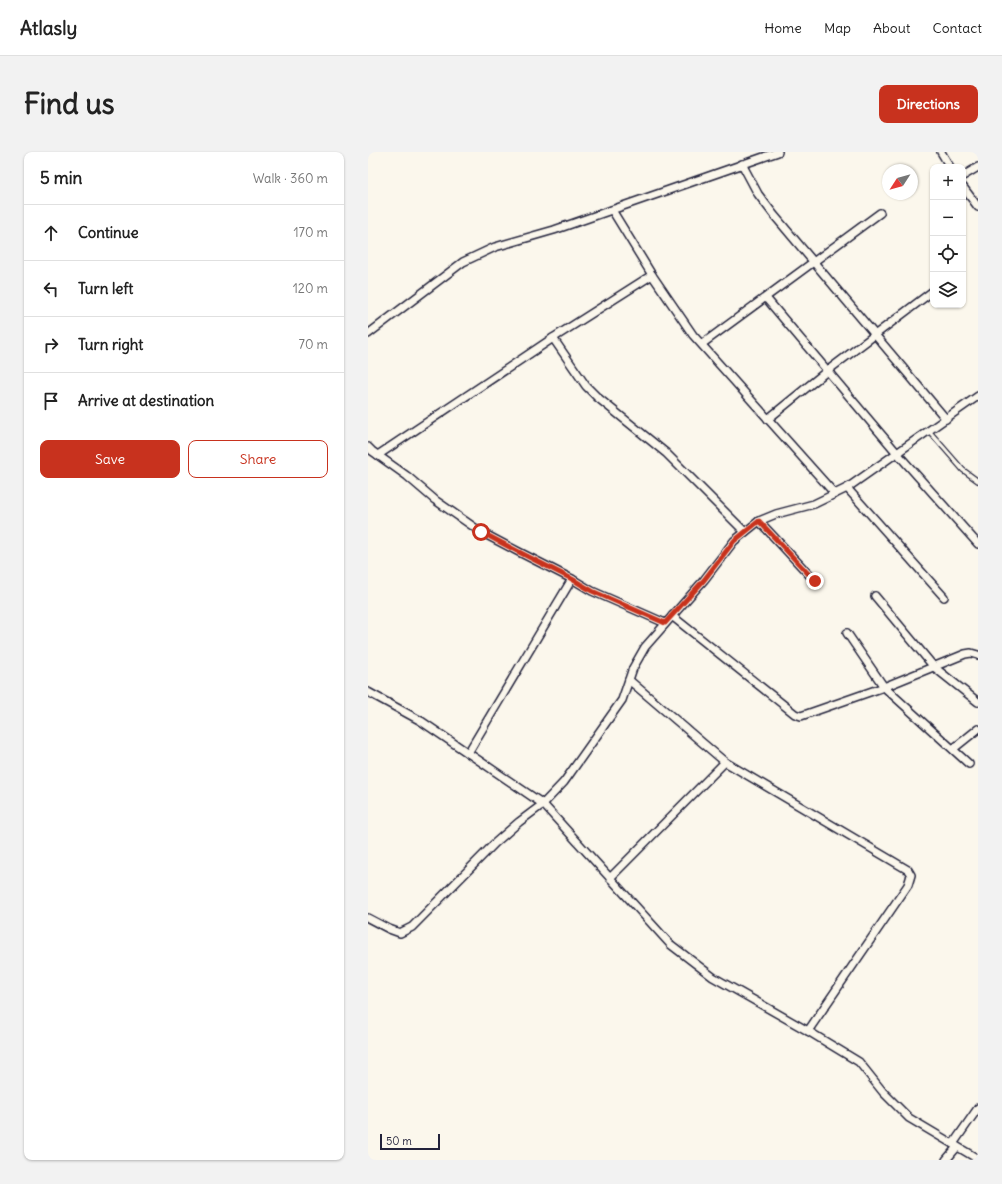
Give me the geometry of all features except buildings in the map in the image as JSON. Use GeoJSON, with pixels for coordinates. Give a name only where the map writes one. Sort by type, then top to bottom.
{"type":"FeatureCollection","features":[{"type":"Feature","properties":{"kind":"street"},"geometry":{"type":"LineString","coordinates":[[368,334],[464,262],[496,247],[554,230],[778,152]]}},
{"type":"Feature","properties":{"kind":"street"},"geometry":{"type":"LineString","coordinates":[[941,152],[948,164]]}},
{"type":"Feature","properties":{"kind":"street"},"geometry":{"type":"LineString","coordinates":[[742,164],[758,194],[774,215],[946,419]]}},
{"type":"Feature","properties":{"kind":"street"},"geometry":{"type":"LineString","coordinates":[[966,174],[978,167]]}},
{"type":"Feature","properties":{"kind":"street"},"geometry":{"type":"LineString","coordinates":[[966,191],[978,207]]}},
{"type":"Feature","properties":{"kind":"street"},"geometry":{"type":"LineString","coordinates":[[612,210],[652,274],[693,335],[835,494]]}},
{"type":"Feature","properties":{"kind":"street"},"geometry":{"type":"LineString","coordinates":[[702,344],[880,214]]}},
{"type":"Feature","properties":{"kind":"street"},"geometry":{"type":"LineString","coordinates":[[652,274],[371,452],[407,476],[435,500],[481,532],[572,579],[592,591],[665,623]]}},
{"type":"Feature","properties":{"kind":"street"},"geometry":{"type":"LineString","coordinates":[[768,419],[827,371],[930,293]]}},
{"type":"Feature","properties":{"kind":"street"},"geometry":{"type":"LineString","coordinates":[[766,298],[897,453],[978,544]]}},
{"type":"Feature","properties":{"kind":"street"},"geometry":{"type":"LineString","coordinates":[[553,338],[586,386],[597,397],[666,453],[745,532]]}},
{"type":"Feature","properties":{"kind":"street"},"geometry":{"type":"LineString","coordinates":[[368,918],[400,933],[412,927],[495,843],[543,804],[564,782],[622,700],[633,668],[645,647],[704,580],[734,541],[759,521],[776,514],[814,504],[847,488],[978,396]]}},
{"type":"Feature","properties":{"kind":"street"},"geometry":{"type":"LineString","coordinates":[[847,488],[944,597]]}},
{"type":"Feature","properties":{"kind":"street"},"geometry":{"type":"LineString","coordinates":[[759,521],[815,581]]}},
{"type":"Feature","properties":{"kind":"street"},"geometry":{"type":"LineString","coordinates":[[468,753],[572,579]]}},
{"type":"Feature","properties":{"kind":"street"},"geometry":{"type":"LineString","coordinates":[[875,596],[934,667],[978,702]]}},
{"type":"Feature","properties":{"kind":"street"},"geometry":{"type":"LineString","coordinates":[[672,616],[795,714],[801,716],[884,687],[964,654],[978,656]]}},
{"type":"Feature","properties":{"kind":"street"},"geometry":{"type":"LineString","coordinates":[[847,633],[884,687],[969,764]]}},
{"type":"Feature","properties":{"kind":"street"},"geometry":{"type":"LineString","coordinates":[[629,680],[725,762],[908,870],[911,875],[908,885],[808,1031]]}},
{"type":"Feature","properties":{"kind":"street"},"geometry":{"type":"LineString","coordinates":[[368,692],[421,721],[543,804],[670,944],[682,954],[713,978],[808,1031],[859,1062],[884,1092],[909,1118],[978,1159]]}},
{"type":"Feature","properties":{"kind":"street"},"geometry":{"type":"LineString","coordinates":[[953,749],[978,729]]}},
{"type":"Feature","properties":{"kind":"street"},"geometry":{"type":"LineString","coordinates":[[610,878],[725,762]]}},
{"type":"Feature","properties":{"kind":"street"},"geometry":{"type":"LineString","coordinates":[[946,1160],[978,1108]]}},
{"type":"Feature","properties":{"kind":"lane"},"geometry":{"type":"LineString","coordinates":[[929,431],[963,470],[978,481]]}},
{"type":"Feature","properties":{"kind":"route"},"geometry":{"type":"LineString","coordinates":[[481,532],[572,579],[592,591],[665,623],[704,580],[734,541],[759,521],[815,581]]}}]}
